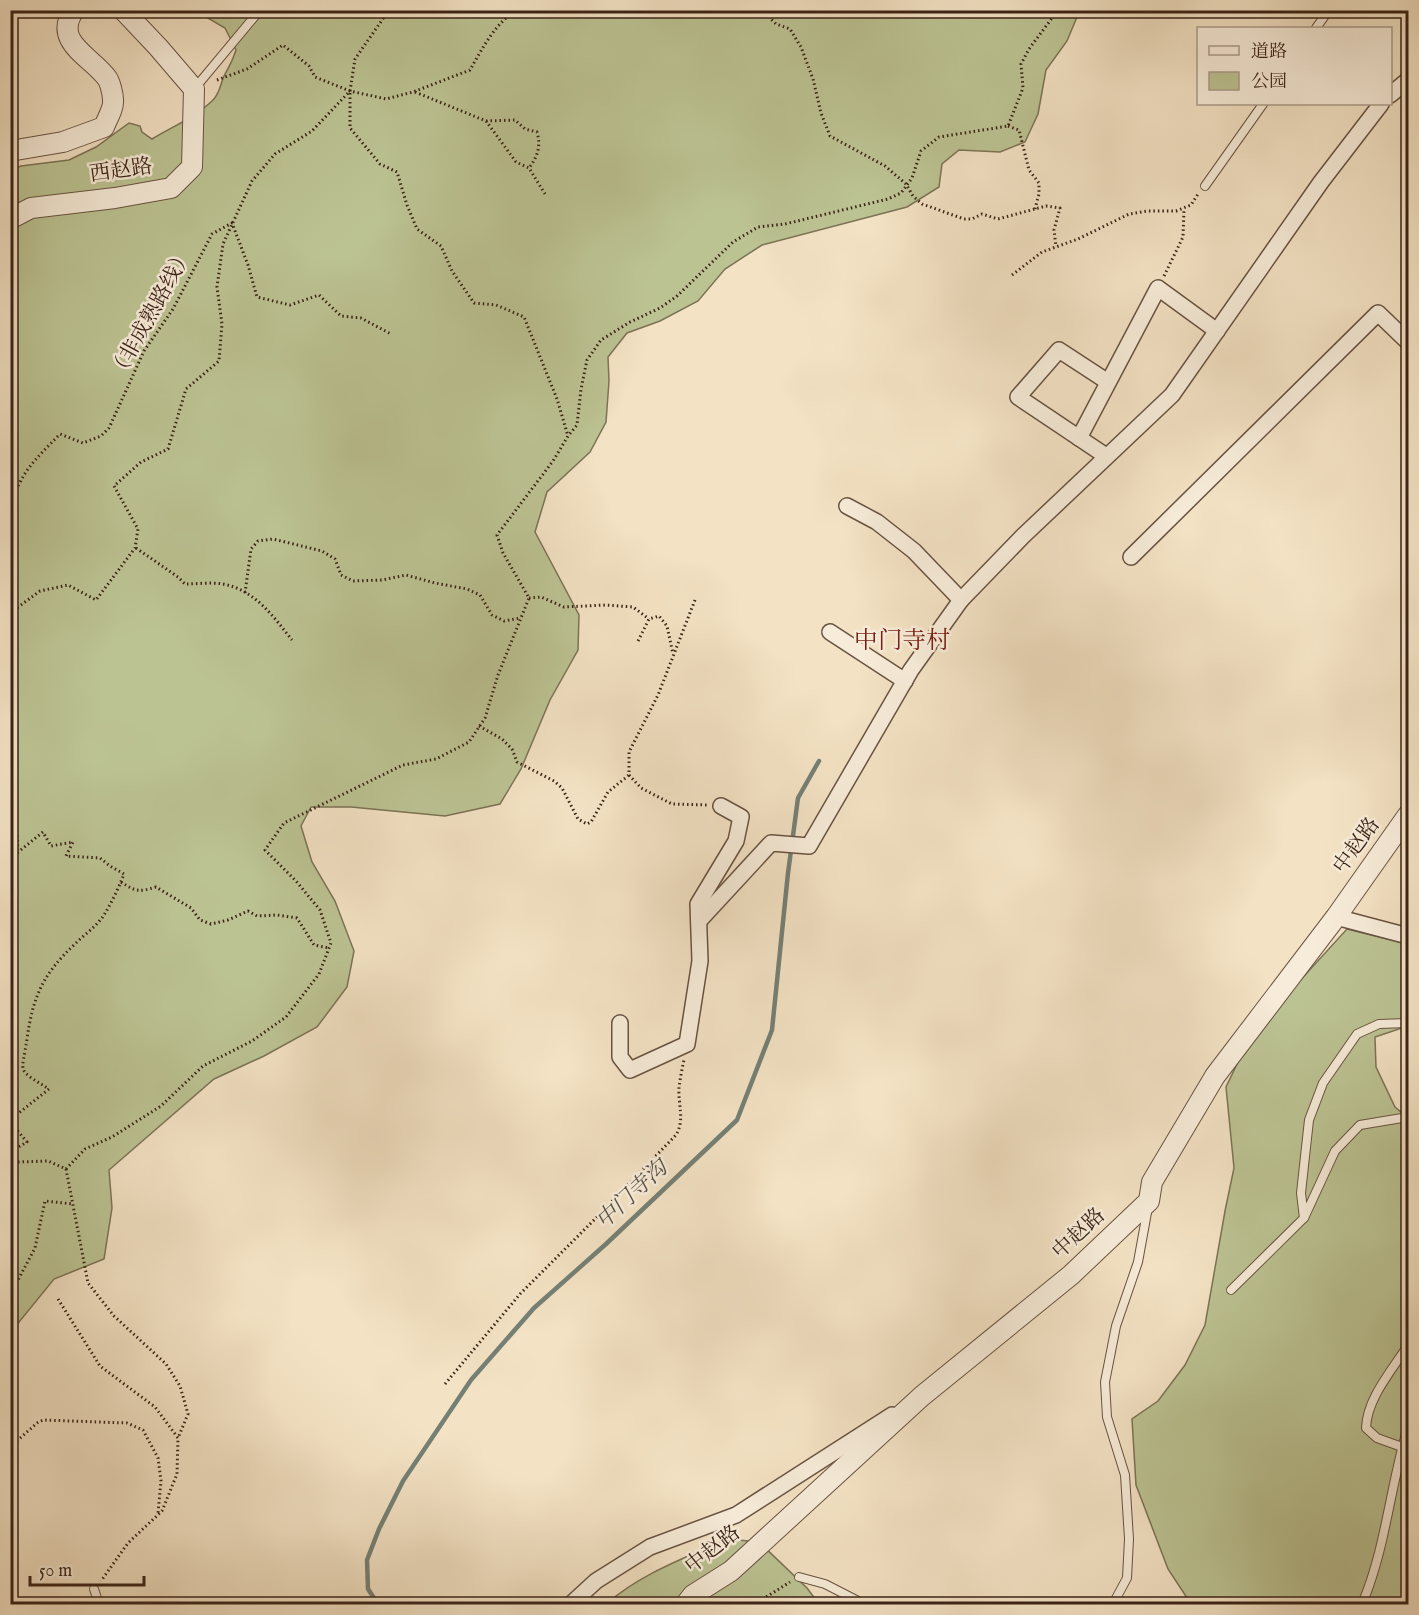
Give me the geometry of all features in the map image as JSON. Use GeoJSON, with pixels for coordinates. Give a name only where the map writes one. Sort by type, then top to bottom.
{"type":"FeatureCollection","features":[{"type":"Feature","properties":{"kind":"street","name":"西赵路"},"geometry":{"type":"LineString","coordinates":[[10,151],[63,142],[104,127],[114,102],[108,79],[84,57],[69,39],[67,20],[74,10]]}},
{"type":"Feature","properties":{"kind":"street"},"geometry":{"type":"LineString","coordinates":[[123,10],[194,89]]}},
{"type":"Feature","properties":{"kind":"street"},"geometry":{"type":"LineString","coordinates":[[1392,93],[1408,80]]}},
{"type":"Feature","properties":{"kind":"street","name":"西赵路"},"geometry":{"type":"LineString","coordinates":[[10,219],[31,208],[115,198],[171,188],[192,166],[194,89]]}},
{"type":"Feature","properties":{"kind":"street"},"geometry":{"type":"LineString","coordinates":[[699,921],[771,843],[809,846],[905,681],[961,600],[1023,536],[1172,395],[1321,182],[1380,105]]}},
{"type":"Feature","properties":{"kind":"street"},"geometry":{"type":"LineString","coordinates":[[1079,438],[1158,288],[1217,331]]}},
{"type":"Feature","properties":{"kind":"street"},"geometry":{"type":"LineString","coordinates":[[1131,557],[1378,313],[1408,342]]}},
{"type":"Feature","properties":{"kind":"street"},"geometry":{"type":"LineString","coordinates":[[1106,456],[1018,397],[1059,350],[1108,382]]}},
{"type":"Feature","properties":{"kind":"street"},"geometry":{"type":"LineString","coordinates":[[848,506],[877,522],[914,551],[961,600]]}},
{"type":"Feature","properties":{"kind":"street"},"geometry":{"type":"LineString","coordinates":[[830,632],[905,681]]}},
{"type":"Feature","properties":{"kind":"street"},"geometry":{"type":"LineString","coordinates":[[620,1023],[620,1057],[630,1070],[687,1044],[700,961],[698,904],[736,841],[741,817],[721,806]]}},
{"type":"Feature","properties":{"kind":"street","name":"中赵路"},"geometry":{"type":"LineString","coordinates":[[686,1605],[693,1595],[731,1571],[922,1396],[1071,1275],[1149,1201],[1152,1182],[1215,1076],[1336,917],[1408,815]]}},
{"type":"Feature","properties":{"kind":"street"},"geometry":{"type":"LineString","coordinates":[[1336,917],[1408,936]]}},
{"type":"Feature","properties":{"kind":"street"},"geometry":{"type":"LineString","coordinates":[[571,1605],[596,1581],[650,1547],[736,1515],[922,1396]]}},
{"type":"Feature","properties":{"kind":"lane"},"geometry":{"type":"LineString","coordinates":[[194,89],[260,10]]}},
{"type":"Feature","properties":{"kind":"lane"},"geometry":{"type":"LineString","coordinates":[[1317,27],[1329,10]]}},
{"type":"Feature","properties":{"kind":"lane"},"geometry":{"type":"LineString","coordinates":[[1205,186],[1262,105]]}},
{"type":"Feature","properties":{"kind":"lane"},"geometry":{"type":"LineString","coordinates":[[1304,1218],[1301,1193],[1309,1120],[1323,1083],[1357,1034],[1379,1024],[1408,1023]]}},
{"type":"Feature","properties":{"kind":"lane"},"geometry":{"type":"LineString","coordinates":[[1231,1290],[1304,1218],[1335,1151],[1360,1125],[1408,1117]]}},
{"type":"Feature","properties":{"kind":"lane"},"geometry":{"type":"LineString","coordinates":[[1113,1605],[1127,1578],[1129,1539],[1125,1475],[1107,1418],[1105,1382],[1116,1326],[1138,1262],[1149,1201]]}},
{"type":"Feature","properties":{"kind":"lane"},"geometry":{"type":"LineString","coordinates":[[1402,1447],[1377,1438],[1366,1428],[1366,1414],[1408,1345]]}},
{"type":"Feature","properties":{"kind":"lane"},"geometry":{"type":"LineString","coordinates":[[1362,1605],[1372,1582],[1408,1427]]}},
{"type":"Feature","properties":{"kind":"lane"},"geometry":{"type":"LineString","coordinates":[[799,1577],[825,1584],[864,1605]]}},
{"type":"Feature","properties":{"kind":"lane"},"geometry":{"type":"LineString","coordinates":[[94,1589],[99,1605]]}},
{"type":"Feature","properties":{"kind":"path"},"geometry":{"type":"LineString","coordinates":[[389,10],[355,59],[350,91],[350,128],[380,164],[397,171],[417,229],[441,246],[452,271],[474,303],[496,305],[524,316],[557,399],[568,436]]}},
{"type":"Feature","properties":{"kind":"path"},"geometry":{"type":"LineString","coordinates":[[194,89],[247,69],[283,45],[309,66],[315,76],[350,91],[386,99],[413,92],[470,70],[488,39],[510,14],[517,10]]}},
{"type":"Feature","properties":{"kind":"path"},"geometry":{"type":"LineString","coordinates":[[762,10],[776,24],[790,28],[801,47],[830,135],[885,166],[906,184],[913,196],[922,204],[964,219],[972,219],[982,214],[998,219],[1046,206],[1060,208],[1054,230],[1056,247]]}},
{"type":"Feature","properties":{"kind":"path"},"geometry":{"type":"LineString","coordinates":[[1008,126],[1018,106],[1023,88],[1021,64],[1054,12]]}},
{"type":"Feature","properties":{"kind":"path"},"geometry":{"type":"LineString","coordinates":[[10,613],[40,591],[68,585],[96,600],[135,548],[138,529],[114,486],[141,462],[168,449],[186,388],[219,361],[222,324],[217,287],[223,244],[232,223],[252,181],[275,154],[312,131],[350,91]]}},
{"type":"Feature","properties":{"kind":"path"},"geometry":{"type":"LineString","coordinates":[[413,92],[486,121],[516,120],[525,129],[537,132],[540,143],[536,158],[529,168]]}},
{"type":"Feature","properties":{"kind":"path"},"geometry":{"type":"LineString","coordinates":[[486,121],[516,162],[529,168],[545,194]]}},
{"type":"Feature","properties":{"kind":"path"},"geometry":{"type":"LineString","coordinates":[[529,598],[503,553],[497,535],[577,425],[587,360],[601,340],[630,322],[660,308],[677,296],[733,242],[758,228],[785,224],[888,199],[901,193],[912,178],[921,151],[939,137],[1008,126],[1019,130],[1029,170],[1039,183],[1035,209]]}},
{"type":"Feature","properties":{"kind":"path"},"geometry":{"type":"LineString","coordinates":[[1012,275],[1042,252],[1078,239],[1129,214],[1147,211],[1176,211],[1184,208],[1191,204],[1205,186]]}},
{"type":"Feature","properties":{"kind":"path"},"geometry":{"type":"LineString","coordinates":[[1158,288],[1183,237],[1184,208]]}},
{"type":"Feature","properties":{"kind":"path"},"geometry":{"type":"LineString","coordinates":[[232,223],[257,297],[290,305],[319,295],[341,316],[362,318],[391,334]]}},
{"type":"Feature","properties":{"kind":"path","name":"（非成熟路线）"},"geometry":{"type":"LineString","coordinates":[[10,507],[14,493],[27,468],[60,434],[83,443],[101,436],[109,428],[144,351],[173,309],[212,234],[232,223]]}},
{"type":"Feature","properties":{"kind":"path"},"geometry":{"type":"LineString","coordinates":[[245,593],[250,549],[258,541],[273,539],[322,551],[335,559],[341,575],[353,581],[382,580],[406,575],[467,589],[480,596],[492,615],[504,621],[521,618]]}},
{"type":"Feature","properties":{"kind":"path"},"geometry":{"type":"LineString","coordinates":[[135,548],[185,584],[224,584],[264,604],[292,640]]}},
{"type":"Feature","properties":{"kind":"path"},"geometry":{"type":"LineString","coordinates":[[529,598],[541,597],[564,607],[606,604],[633,607],[649,619]]}},
{"type":"Feature","properties":{"kind":"path"},"geometry":{"type":"LineString","coordinates":[[66,1169],[85,1149],[112,1137],[160,1106],[203,1066],[252,1041],[286,1017],[319,974],[331,944],[320,910],[296,881],[265,850],[284,823],[403,765],[436,759],[468,742],[485,718],[498,675],[529,598]]}},
{"type":"Feature","properties":{"kind":"path"},"geometry":{"type":"LineString","coordinates":[[695,600],[658,695],[628,752],[629,775],[641,788],[672,804],[721,806]]}},
{"type":"Feature","properties":{"kind":"path"},"geometry":{"type":"LineString","coordinates":[[638,641],[649,619],[659,616],[667,626],[674,655]]}},
{"type":"Feature","properties":{"kind":"path"},"geometry":{"type":"LineString","coordinates":[[479,726],[502,739],[512,749],[517,762],[554,781],[562,788],[578,819],[587,824],[591,822],[608,792],[629,775]]}},
{"type":"Feature","properties":{"kind":"path"},"geometry":{"type":"LineString","coordinates":[[10,824],[16,830],[18,837],[16,853],[43,832],[51,846],[73,842],[66,856],[100,858],[124,874],[103,916],[64,953],[46,975],[39,990],[30,1016],[21,1065],[26,1075],[49,1089],[15,1116],[17,1130],[27,1142],[10,1152]]}},
{"type":"Feature","properties":{"kind":"path"},"geometry":{"type":"LineString","coordinates":[[121,882],[134,891],[156,887],[191,908],[200,920],[211,924],[248,912],[257,916],[277,915],[297,918],[314,945],[329,948]]}},
{"type":"Feature","properties":{"kind":"path"},"geometry":{"type":"LineString","coordinates":[[445,1384],[520,1294],[676,1135],[680,1129],[679,1090],[687,1044]]}},
{"type":"Feature","properties":{"kind":"path"},"geometry":{"type":"LineString","coordinates":[[10,1158],[18,1162],[48,1161],[66,1169]]}},
{"type":"Feature","properties":{"kind":"path"},"geometry":{"type":"LineString","coordinates":[[66,1169],[87,1283],[114,1316],[166,1364],[180,1386],[188,1414],[178,1438],[177,1474],[162,1511],[128,1543],[94,1589]]}},
{"type":"Feature","properties":{"kind":"path"},"geometry":{"type":"LineString","coordinates":[[10,1282],[18,1280],[35,1248],[45,1201],[73,1204]]}},
{"type":"Feature","properties":{"kind":"path"},"geometry":{"type":"LineString","coordinates":[[58,1299],[100,1366],[155,1407],[178,1438]]}},
{"type":"Feature","properties":{"kind":"path"},"geometry":{"type":"LineString","coordinates":[[10,1447],[37,1423],[44,1420],[127,1423],[142,1430],[158,1458],[161,1481],[158,1515]]}},
{"type":"Feature","properties":{"kind":"path"},"geometry":{"type":"LineString","coordinates":[[715,1605],[763,1599],[799,1577]]}},
{"type":"Feature","properties":{"kind":"path"},"geometry":{"type":"LineString","coordinates":[[763,1599],[764,1605]]}},
{"type":"Feature","properties":{"kind":"green space"},"geometry":{"type":"Polygon","coordinates":[[[200,11],[1078,11],[1067,41],[1046,70],[1038,114],[1025,142],[1000,152],[959,150],[942,164],[939,187],[907,207],[762,245],[725,269],[698,301],[660,321],[627,333],[608,357],[606,422],[590,452],[547,492],[535,532],[579,615],[578,650],[550,700],[521,769],[500,804],[445,816],[351,807],[311,807],[301,826],[312,862],[335,901],[354,951],[347,987],[317,1027],[264,1056],[214,1079],[109,1170],[112,1208],[104,1259],[54,1279],[11,1332],[11,170],[21,166],[69,160],[96,147],[129,123],[140,126],[142,132],[152,139],[205,107],[217,95],[236,50],[225,28],[201,14],[200,11]]]}},
{"type":"Feature","properties":{"kind":"green space"},"geometry":{"type":"Polygon","coordinates":[[[1347,929],[1408,944],[1408,1026],[1375,1037],[1376,1067],[1395,1107],[1408,1118],[1408,1604],[1191,1604],[1168,1569],[1136,1485],[1132,1419],[1158,1401],[1185,1365],[1205,1325],[1234,1168],[1226,1087],[1252,1033],[1347,929]]]}},
{"type":"Feature","properties":{"kind":"green space"},"geometry":{"type":"Polygon","coordinates":[[[727,1539],[759,1542],[807,1588],[819,1604],[606,1604],[634,1583],[727,1539]]]}},
{"type":"Feature","properties":{"kind":"waterway","name":"中门寺沟"},"geometry":{"type":"LineString","coordinates":[[378,1604],[368,1589],[367,1560],[379,1529],[403,1481],[471,1380],[534,1308],[606,1244],[737,1120],[772,1030],[798,798],[819,761]]}},
{"type":"Feature","properties":{"kind":"district","name":"中门寺村"},"geometry":{"type":"Point","coordinates":[902,641]}}]}
